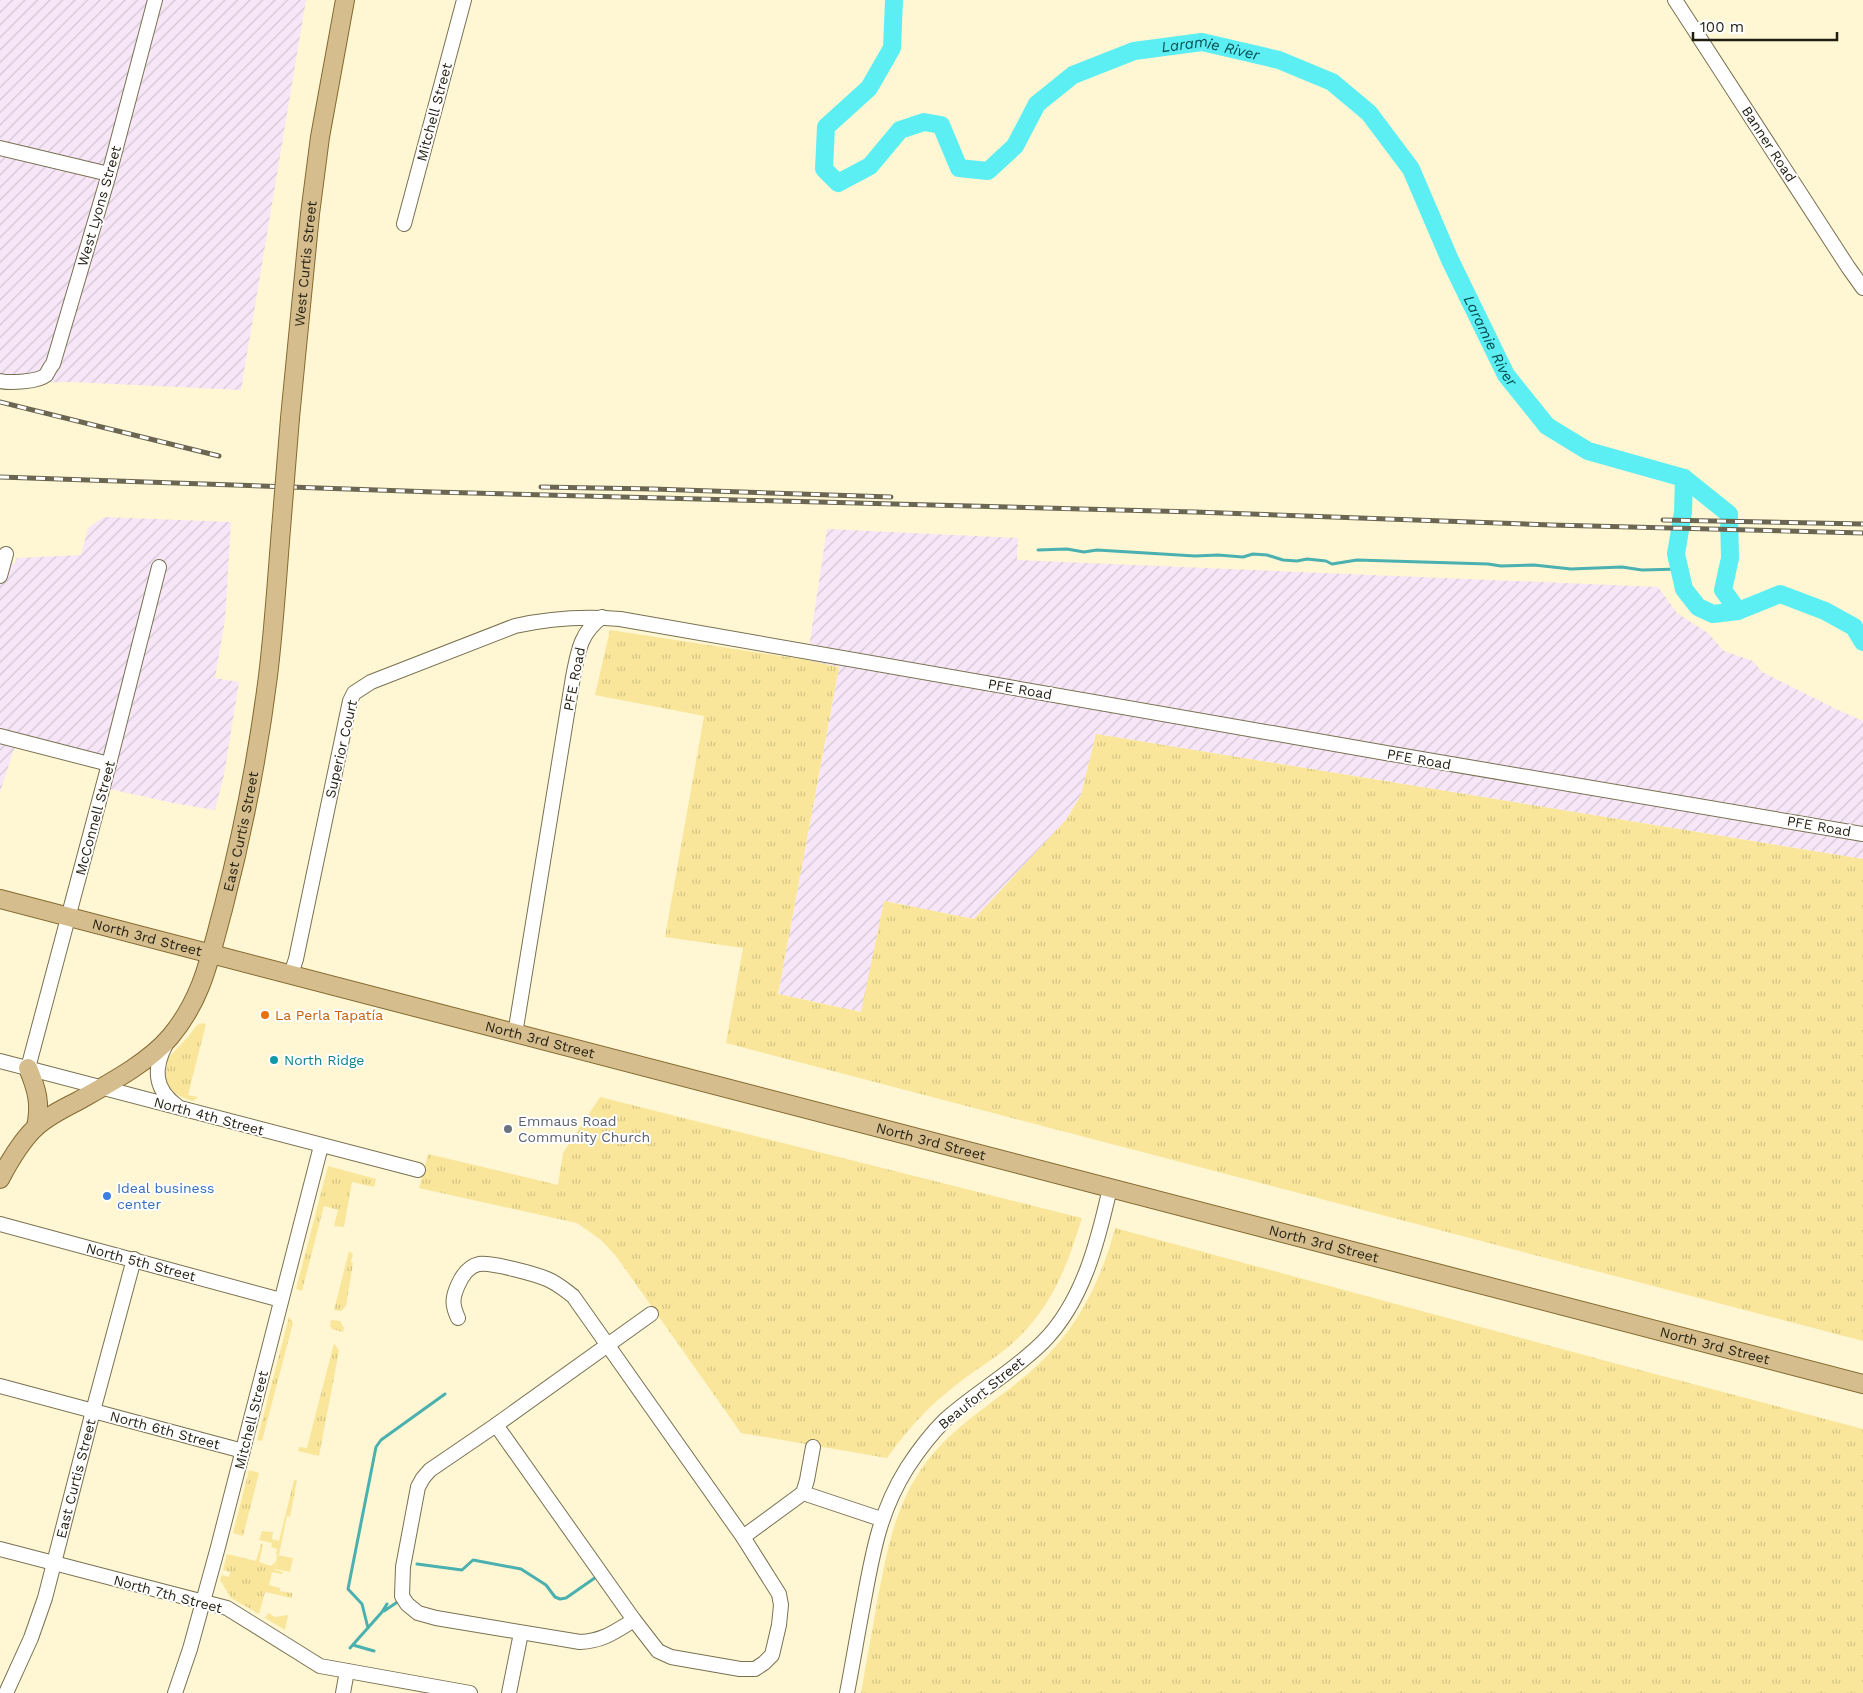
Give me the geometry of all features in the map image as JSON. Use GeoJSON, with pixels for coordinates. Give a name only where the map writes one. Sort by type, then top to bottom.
{"type":"FeatureCollection","features":[{"type":"Feature","properties":{"kind":"main road","name":"West Curtis Street"},"geometry":{"type":"LineString","coordinates":[[281,529],[307,240],[316,166],[345,0]]}},
{"type":"Feature","properties":{"kind":"main road","name":"East Curtis Street"},"geometry":{"type":"LineString","coordinates":[[36,1126],[102,1088],[151,1055],[169,1039],[196,999],[234,868],[249,799],[268,675],[281,529]]}},
{"type":"Feature","properties":{"kind":"main road","name":"North 3rd Street"},"geometry":{"type":"LineString","coordinates":[[0,899],[211,952],[515,1034],[1863,1384]]}},
{"type":"Feature","properties":{"kind":"main road"},"geometry":{"type":"LineString","coordinates":[[0,1179],[13,1155],[36,1126],[39,1104],[28,1068]]}},
{"type":"Feature","properties":{"kind":"street","name":"West Lyons Street"},"geometry":{"type":"LineString","coordinates":[[5,382],[38,378],[45,375],[53,364],[109,174],[155,0]]}},
{"type":"Feature","properties":{"kind":"street","name":"Mitchell Street"},"geometry":{"type":"LineString","coordinates":[[404,224],[464,0]]}},
{"type":"Feature","properties":{"kind":"street","name":"Banner Road"},"geometry":{"type":"LineString","coordinates":[[1675,0],[1842,259],[1863,288]]}},
{"type":"Feature","properties":{"kind":"street"},"geometry":{"type":"LineString","coordinates":[[0,148],[109,174]]}},
{"type":"Feature","properties":{"kind":"street"},"geometry":{"type":"LineString","coordinates":[[0,576],[6,554]]}},
{"type":"Feature","properties":{"kind":"street","name":"McConnell Street"},"geometry":{"type":"LineString","coordinates":[[28,1068],[159,567]]}},
{"type":"Feature","properties":{"kind":"street","name":"Superior Court"},"geometry":{"type":"LineString","coordinates":[[291,974],[299,945],[350,701],[354,693],[372,682],[515,626],[572,617],[602,617]]}},
{"type":"Feature","properties":{"kind":"street","name":"PFE Road"},"geometry":{"type":"LineString","coordinates":[[515,1034],[580,642],[594,623],[602,617],[1863,834]]}},
{"type":"Feature","properties":{"kind":"street"},"geometry":{"type":"LineString","coordinates":[[0,736],[109,764]]}},
{"type":"Feature","properties":{"kind":"street"},"geometry":{"type":"LineString","coordinates":[[169,1039],[160,1054],[157,1072],[162,1091],[167,1099],[180,1108]]}},
{"type":"Feature","properties":{"kind":"street","name":"North 4th Street"},"geometry":{"type":"LineString","coordinates":[[0,1061],[418,1170]]}},
{"type":"Feature","properties":{"kind":"street","name":"Mitchell Street"},"geometry":{"type":"LineString","coordinates":[[176,1693],[203,1603],[321,1146]]}},
{"type":"Feature","properties":{"kind":"street","name":"Beaufort Street"},"geometry":{"type":"LineString","coordinates":[[847,1693],[873,1551],[881,1519],[907,1469],[925,1443],[944,1421],[1038,1347],[1063,1316],[1081,1286],[1093,1254],[1110,1188]]}},
{"type":"Feature","properties":{"kind":"street","name":"North 5th Street"},"geometry":{"type":"LineString","coordinates":[[0,1224],[281,1300]]}},
{"type":"Feature","properties":{"kind":"street","name":"East Curtis Street"},"geometry":{"type":"LineString","coordinates":[[6,1693],[39,1620],[134,1259]]}},
{"type":"Feature","properties":{"kind":"street"},"geometry":{"type":"LineString","coordinates":[[458,1318],[453,1307],[454,1296],[463,1275],[478,1264],[492,1265],[547,1279],[573,1296],[744,1537],[779,1594],[781,1605],[772,1655],[755,1669],[740,1669],[671,1657],[658,1651],[496,1425]]}},
{"type":"Feature","properties":{"kind":"street"},"geometry":{"type":"LineString","coordinates":[[634,1620],[606,1637],[594,1641],[580,1642],[521,1633],[418,1613],[407,1604],[402,1596],[403,1567],[418,1487],[430,1470],[651,1314]]}},
{"type":"Feature","properties":{"kind":"street","name":"North 6th Street"},"geometry":{"type":"LineString","coordinates":[[0,1386],[243,1451]]}},
{"type":"Feature","properties":{"kind":"street"},"geometry":{"type":"LineString","coordinates":[[744,1537],[803,1493],[813,1446]]}},
{"type":"Feature","properties":{"kind":"street"},"geometry":{"type":"LineString","coordinates":[[803,1493],[881,1519]]}},
{"type":"Feature","properties":{"kind":"street","name":"North 7th Street"},"geometry":{"type":"LineString","coordinates":[[0,1550],[227,1608],[320,1666],[470,1693]]}},
{"type":"Feature","properties":{"kind":"street"},"geometry":{"type":"LineString","coordinates":[[509,1693],[521,1633]]}},
{"type":"Feature","properties":{"kind":"street"},"geometry":{"type":"LineString","coordinates":[[343,1693],[347,1671]]}},
{"type":"Feature","properties":{"kind":"shaded area"},"geometry":{"type":"Polygon","coordinates":[[[0,0],[306,0],[241,390],[72,382],[10,383],[0,381],[0,0]]]}},
{"type":"Feature","properties":{"kind":"shaded area"},"geometry":{"type":"Polygon","coordinates":[[[104,517],[231,522],[225,620],[215,678],[239,682],[224,775],[215,810],[96,786],[102,765],[15,746],[0,792],[0,562],[14,564],[17,558],[81,555],[88,528],[104,517]]]}},
{"type":"Feature","properties":{"kind":"shaded area"},"geometry":{"type":"Polygon","coordinates":[[[827,529],[1018,538],[1017,560],[1658,587],[1677,613],[1708,633],[1724,651],[1753,661],[1762,672],[1863,721],[1863,859],[1096,734],[1081,795],[1066,820],[974,919],[884,901],[862,1012],[778,994],[839,668],[807,660],[827,529]]]}},
{"type":"Feature","properties":{"kind":"green space"},"geometry":{"type":"Polygon","coordinates":[[[610,630],[807,660],[839,667],[778,994],[861,1012],[884,901],[974,919],[1066,820],[1081,795],[1096,734],[1863,859],[1863,1341],[726,1043],[743,948],[665,937],[704,716],[595,695],[610,630]]]}},
{"type":"Feature","properties":{"kind":"green space"},"geometry":{"type":"Polygon","coordinates":[[[206,1024],[188,1095],[198,1097],[193,1101],[178,1095],[168,1088],[165,1083],[164,1069],[166,1060],[197,1025],[206,1024]]]}},
{"type":"Feature","properties":{"kind":"green space"},"geometry":{"type":"Polygon","coordinates":[[[600,1097],[1082,1218],[1066,1266],[1052,1294],[1033,1322],[1007,1348],[961,1381],[930,1407],[903,1436],[887,1458],[741,1433],[616,1256],[601,1240],[577,1223],[419,1188],[428,1154],[558,1185],[563,1153],[600,1097]]]}},
{"type":"Feature","properties":{"kind":"green space"},"geometry":{"type":"Polygon","coordinates":[[[328,1166],[376,1179],[374,1187],[352,1182],[344,1227],[334,1226],[338,1210],[324,1206],[302,1291],[296,1289],[328,1166]]]}},
{"type":"Feature","properties":{"kind":"green space"},"geometry":{"type":"Polygon","coordinates":[[[1115,1228],[1863,1429],[1863,1693],[861,1693],[887,1551],[903,1502],[911,1487],[931,1456],[955,1431],[1024,1377],[1057,1345],[1082,1310],[1092,1291],[1109,1250],[1115,1228]]]}},
{"type":"Feature","properties":{"kind":"green space"},"geometry":{"type":"Polygon","coordinates":[[[349,1251],[353,1254],[351,1262],[353,1263],[346,1306],[341,1311],[334,1310],[349,1251]]]}},
{"type":"Feature","properties":{"kind":"green space"},"geometry":{"type":"Polygon","coordinates":[[[289,1317],[293,1323],[262,1441],[257,1440],[289,1317]]]}},
{"type":"Feature","properties":{"kind":"green space"},"geometry":{"type":"Polygon","coordinates":[[[331,1320],[340,1321],[344,1328],[343,1332],[332,1329],[330,1326],[331,1320]]]}},
{"type":"Feature","properties":{"kind":"green space"},"geometry":{"type":"Polygon","coordinates":[[[334,1343],[339,1351],[319,1456],[298,1451],[299,1447],[307,1448],[334,1343]]]}},
{"type":"Feature","properties":{"kind":"green space"},"geometry":{"type":"Polygon","coordinates":[[[249,1470],[259,1473],[243,1536],[233,1533],[249,1470]]]}},
{"type":"Feature","properties":{"kind":"green space"},"geometry":{"type":"Polygon","coordinates":[[[294,1480],[297,1480],[290,1517],[287,1516],[279,1555],[276,1554],[277,1549],[271,1547],[272,1543],[259,1540],[262,1531],[273,1532],[272,1539],[279,1541],[294,1480]]]}},
{"type":"Feature","properties":{"kind":"green space"},"geometry":{"type":"Polygon","coordinates":[[[261,1544],[263,1545],[259,1562],[271,1566],[276,1561],[275,1570],[283,1572],[282,1574],[272,1572],[269,1585],[280,1588],[280,1591],[292,1593],[292,1598],[265,1592],[259,1614],[231,1598],[220,1580],[222,1575],[229,1577],[230,1572],[223,1570],[227,1554],[256,1561],[261,1544]]]}},
{"type":"Feature","properties":{"kind":"green space"},"geometry":{"type":"Polygon","coordinates":[[[277,1555],[293,1558],[290,1572],[275,1569],[277,1555]]]}},
{"type":"Feature","properties":{"kind":"green space"},"geometry":{"type":"Polygon","coordinates":[[[268,1613],[275,1617],[288,1615],[285,1630],[265,1618],[268,1613]]]}},
{"type":"Feature","properties":{"kind":"waterway","name":"Laramie River"},"geometry":{"type":"LineString","coordinates":[[894,0],[892,48],[869,88],[826,127],[824,169],[838,183],[870,166],[900,130],[924,122],[941,125],[959,168],[988,171],[1015,146],[1037,104],[1073,75],[1134,51],[1202,42],[1279,60],[1332,82],[1369,113],[1411,169],[1450,260],[1506,375],[1547,426],[1588,451],[1684,478],[1729,514],[1730,558],[1723,590],[1738,611],[1780,594],[1825,611],[1854,627],[1863,642]]}},
{"type":"Feature","properties":{"kind":"waterway","name":"Laramie River"},"geometry":{"type":"LineString","coordinates":[[1684,478],[1683,512],[1676,554],[1684,589],[1698,607],[1713,614],[1738,611]]}},
{"type":"Feature","properties":{"kind":"waterway"},"geometry":{"type":"LineString","coordinates":[[1038,550],[1067,549],[1084,552],[1097,550],[1243,557],[1253,554],[1267,555],[1283,560],[1297,561],[1307,559],[1326,561],[1332,564],[1357,560],[1501,566],[1534,565],[1571,569],[1622,567],[1642,570],[1680,569]]}},
{"type":"Feature","properties":{"kind":"waterway"},"geometry":{"type":"LineString","coordinates":[[368,1628],[362,1604],[348,1589],[376,1447],[381,1440],[445,1394]]}},
{"type":"Feature","properties":{"kind":"waterway"},"geometry":{"type":"LineString","coordinates":[[417,1564],[462,1570],[473,1560],[521,1569],[546,1585],[555,1597],[560,1599],[566,1598],[599,1575]]}},
{"type":"Feature","properties":{"kind":"waterway"},"geometry":{"type":"LineString","coordinates":[[384,1611],[399,1601]]}},
{"type":"Feature","properties":{"kind":"waterway"},"geometry":{"type":"LineString","coordinates":[[350,1648],[387,1604]]}},
{"type":"Feature","properties":{"kind":"waterway"},"geometry":{"type":"LineString","coordinates":[[353,1645],[374,1651]]}},
{"type":"Feature","properties":{"kind":"railway"},"geometry":{"type":"LineString","coordinates":[[0,402],[219,456]]}},
{"type":"Feature","properties":{"kind":"railway"},"geometry":{"type":"LineString","coordinates":[[0,477],[434,492],[1195,512],[1551,525],[1863,533]]}},
{"type":"Feature","properties":{"kind":"railway"},"geometry":{"type":"LineString","coordinates":[[541,487],[891,497]]}},
{"type":"Feature","properties":{"kind":"railway"},"geometry":{"type":"LineString","coordinates":[[1663,520],[1863,524]]}},
{"type":"Feature","properties":{"kind":"place","name":"La Perla Tapatía"},"geometry":{"type":"Point","coordinates":[265,1015]}},
{"type":"Feature","properties":{"kind":"place","name":"North Ridge"},"geometry":{"type":"Point","coordinates":[274,1060]}},
{"type":"Feature","properties":{"kind":"place","name":"Emmaus Road Community Church"},"geometry":{"type":"Point","coordinates":[508,1129]}},
{"type":"Feature","properties":{"kind":"place","name":"Ideal business center"},"geometry":{"type":"Point","coordinates":[107,1196]}}]}
